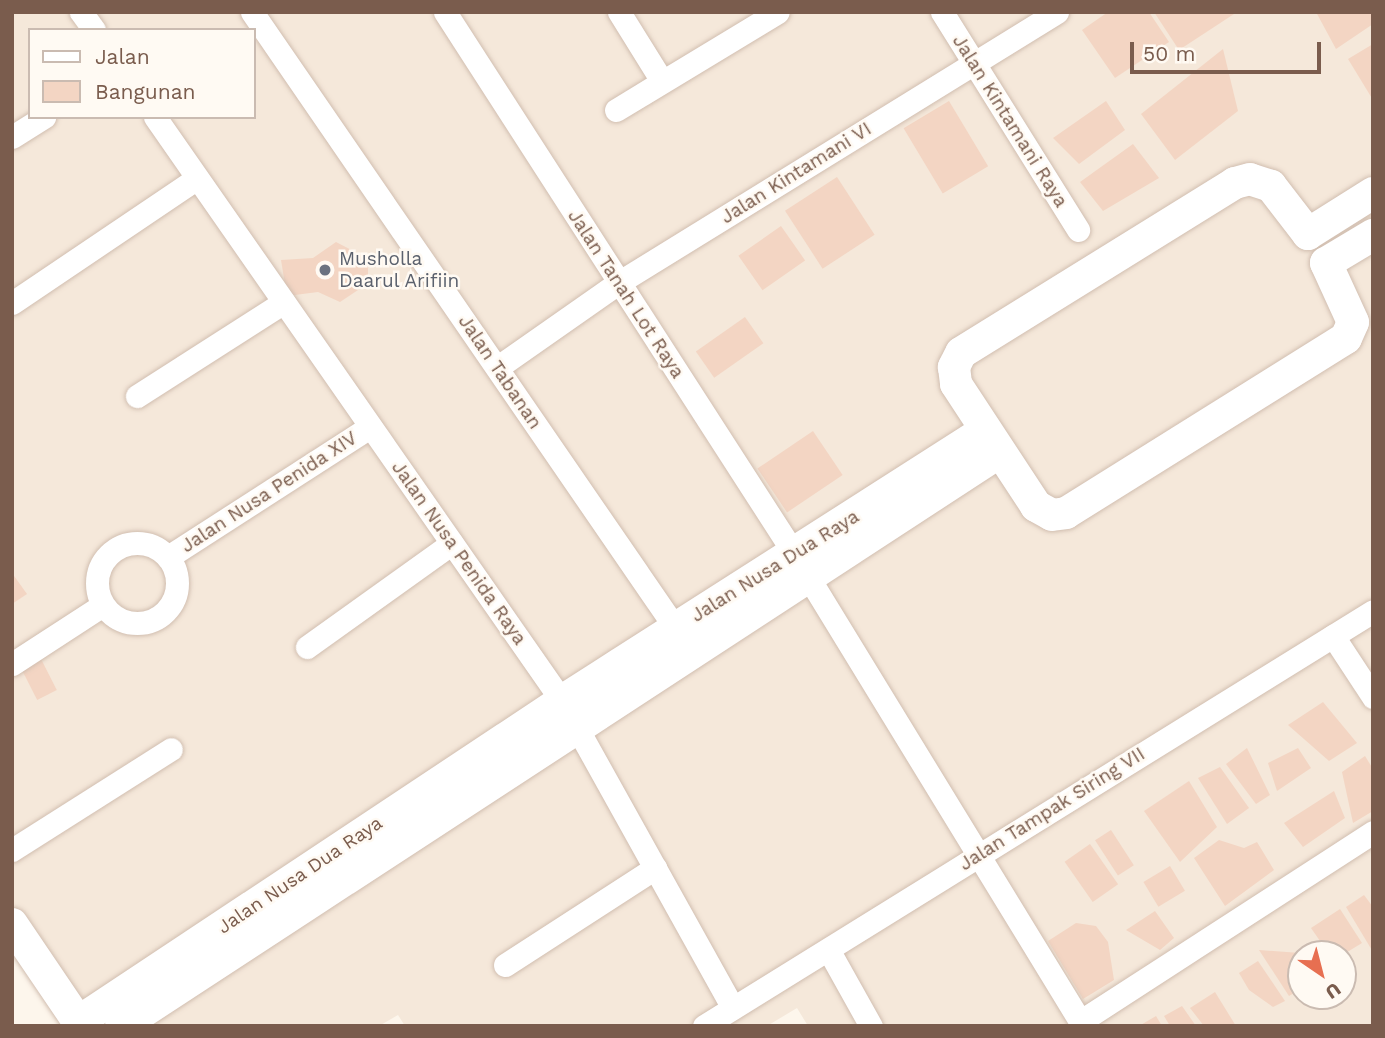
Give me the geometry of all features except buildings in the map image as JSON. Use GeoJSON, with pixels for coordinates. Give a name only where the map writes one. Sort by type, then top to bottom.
{"type":"FeatureCollection","features":[{"type":"Feature","properties":{"kind":"street"},"geometry":{"type":"LineString","coordinates":[[82,12],[93,28]]}},
{"type":"Feature","properties":{"kind":"street","name":"Jalan Tabanan"},"geometry":{"type":"LineString","coordinates":[[251,12],[676,629]]}},
{"type":"Feature","properties":{"kind":"street","name":"Jalan Tanah Lot Raya"},"geometry":{"type":"LineString","coordinates":[[445,12],[801,565],[1082,1023]]}},
{"type":"Feature","properties":{"kind":"street"},"geometry":{"type":"LineString","coordinates":[[619,12],[662,81]]}},
{"type":"Feature","properties":{"kind":"street","name":"Jalan Kintamani Raya"},"geometry":{"type":"LineString","coordinates":[[942,12],[1078,230]]}},
{"type":"Feature","properties":{"kind":"street","name":"Jalan Kintamani VI"},"geometry":{"type":"LineString","coordinates":[[498,367],[618,283],[1057,12]]}},
{"type":"Feature","properties":{"kind":"street"},"geometry":{"type":"LineString","coordinates":[[616,110],[769,14]]}},
{"type":"Feature","properties":{"kind":"street"},"geometry":{"type":"LineString","coordinates":[[12,137],[41,119]]}},
{"type":"Feature","properties":{"kind":"street","name":"Jalan Nusa Penida Raya"},"geometry":{"type":"LineString","coordinates":[[156,119],[570,713],[733,1008]]}},
{"type":"Feature","properties":{"kind":"street"},"geometry":{"type":"LineString","coordinates":[[12,303],[197,178]]}},
{"type":"Feature","properties":{"kind":"street"},"geometry":{"type":"LineString","coordinates":[[1250,179],[1271,186],[1308,234],[1326,263],[1353,322],[1346,338],[1091,500],[1052,515],[1036,506],[991,442],[956,384],[954,367],[961,353],[1235,183],[1250,179]]}},
{"type":"Feature","properties":{"kind":"street"},"geometry":{"type":"LineString","coordinates":[[1308,234],[1373,193]]}},
{"type":"Feature","properties":{"kind":"street"},"geometry":{"type":"LineString","coordinates":[[1326,263],[1373,235]]}},
{"type":"Feature","properties":{"kind":"street"},"geometry":{"type":"LineString","coordinates":[[136,396],[284,302]]}},
{"type":"Feature","properties":{"kind":"street","name":"Jalan Nusa Penida XIV"},"geometry":{"type":"LineString","coordinates":[[168,557],[370,427]]}},
{"type":"Feature","properties":{"kind":"street","name":"Jalan Nusa Dua Raya"},"geometry":{"type":"LineString","coordinates":[[80,1024],[991,442]]}},
{"type":"Feature","properties":{"kind":"street"},"geometry":{"type":"LineString","coordinates":[[307,647],[452,543]]}},
{"type":"Feature","properties":{"kind":"street"},"geometry":{"type":"LineString","coordinates":[[148,544],[168,557],[177,584],[166,610],[154,619],[126,622],[103,605],[96,582],[99,570],[113,551],[124,545],[148,544]]}},
{"type":"Feature","properties":{"kind":"street","name":"Jalan Nusa Dua Raya"},"geometry":{"type":"LineString","coordinates":[[121,1026],[570,713],[676,629],[801,565]]}},
{"type":"Feature","properties":{"kind":"street"},"geometry":{"type":"LineString","coordinates":[[12,664],[103,605]]}},
{"type":"Feature","properties":{"kind":"street","name":"Jalan Tampak Siring VII"},"geometry":{"type":"LineString","coordinates":[[704,1026],[829,951],[978,853],[1373,611]]}},
{"type":"Feature","properties":{"kind":"street"},"geometry":{"type":"LineString","coordinates":[[1333,636],[1373,697]]}},
{"type":"Feature","properties":{"kind":"street"},"geometry":{"type":"LineString","coordinates":[[12,850],[171,749]]}},
{"type":"Feature","properties":{"kind":"street"},"geometry":{"type":"LineString","coordinates":[[1082,1023],[1373,832]]}},
{"type":"Feature","properties":{"kind":"street"},"geometry":{"type":"LineString","coordinates":[[505,965],[654,869]]}},
{"type":"Feature","properties":{"kind":"street"},"geometry":{"type":"LineString","coordinates":[[12,924],[80,1024]]}},
{"type":"Feature","properties":{"kind":"street"},"geometry":{"type":"LineString","coordinates":[[829,951],[870,1026]]}},
{"type":"Feature","properties":{"kind":"shaded area"},"geometry":{"type":"Polygon","coordinates":[[[12,12],[1373,12],[1373,1026],[808,1026],[797,1008],[767,1026],[405,1026],[398,1015],[379,1026],[61,1026],[12,950],[12,12]]]}},
{"type":"Feature","properties":{"kind":"place","name":"Musholla Daarul Arifiin"},"geometry":{"type":"Point","coordinates":[325,270]}}]}
